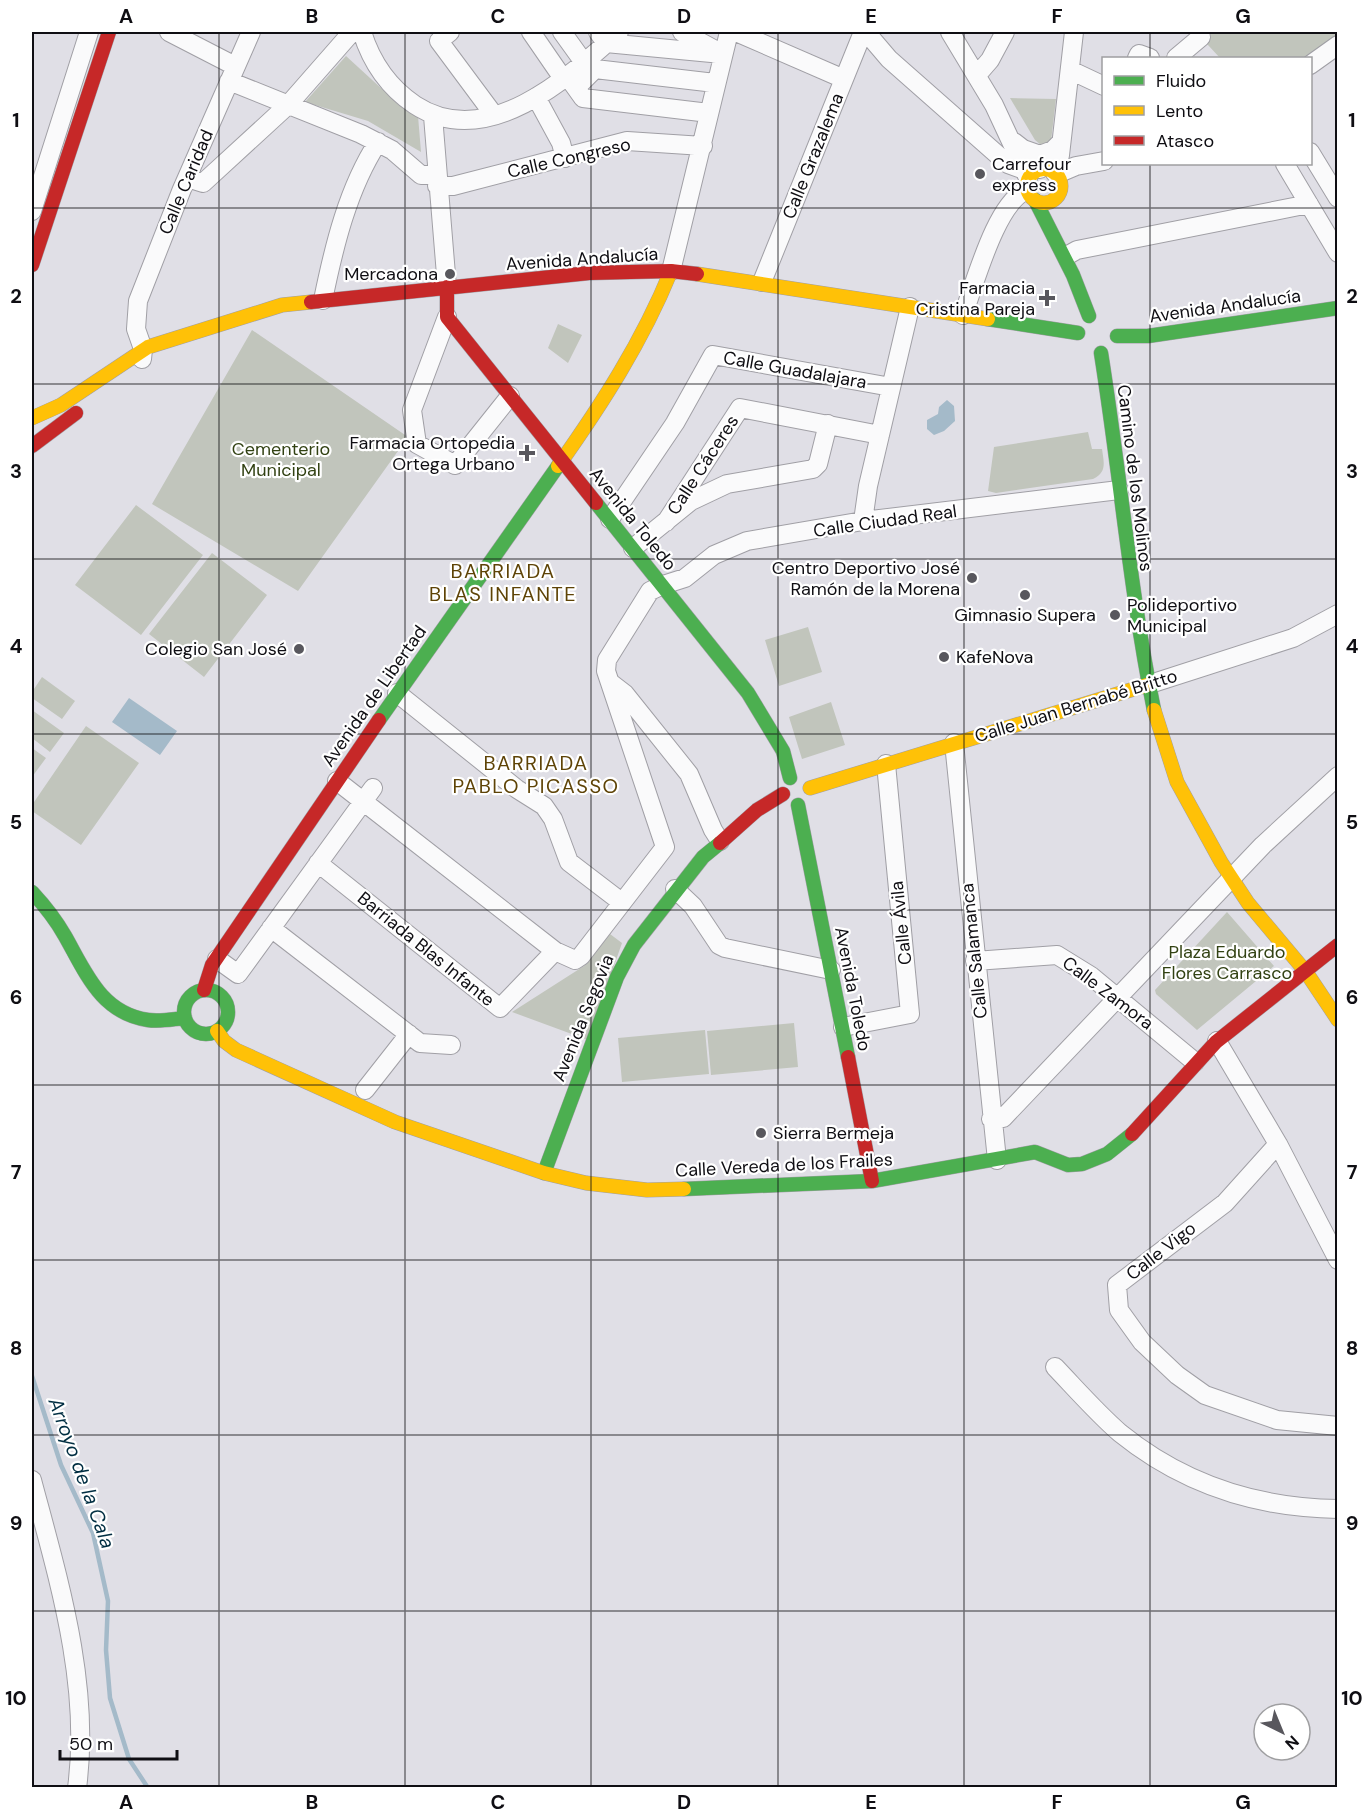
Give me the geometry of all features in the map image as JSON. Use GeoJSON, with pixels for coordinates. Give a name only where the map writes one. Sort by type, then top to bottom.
{"type":"FeatureCollection","features":[{"type":"Feature","properties":{"kind":"street"},"geometry":{"type":"LineString","coordinates":[[32,211],[89,32]]}},
{"type":"Feature","properties":{"kind":"street"},"geometry":{"type":"LineString","coordinates":[[32,265],[109,32]]}},
{"type":"Feature","properties":{"kind":"street"},"geometry":{"type":"LineString","coordinates":[[169,32],[232,73],[288,105],[378,142],[421,175],[436,181]]}},
{"type":"Feature","properties":{"kind":"street"},"geometry":{"type":"LineString","coordinates":[[187,178],[203,183],[288,105],[352,32]]}},
{"type":"Feature","properties":{"kind":"street"},"geometry":{"type":"LineString","coordinates":[[362,32],[377,67],[401,95],[433,116],[473,120],[494,115],[595,69],[715,83]]}},
{"type":"Feature","properties":{"kind":"street"},"geometry":{"type":"LineString","coordinates":[[531,32],[583,98],[709,113]]}},
{"type":"Feature","properties":{"kind":"street"},"geometry":{"type":"LineString","coordinates":[[562,32],[585,64]]}},
{"type":"Feature","properties":{"kind":"street"},"geometry":{"type":"LineString","coordinates":[[682,32],[722,54]]}},
{"type":"Feature","properties":{"kind":"street"},"geometry":{"type":"LineString","coordinates":[[671,271],[729,32]]}},
{"type":"Feature","properties":{"kind":"street"},"geometry":{"type":"LineString","coordinates":[[736,32],[844,79]]}},
{"type":"Feature","properties":{"kind":"street"},"geometry":{"type":"LineString","coordinates":[[867,32],[889,58],[1008,164],[1038,179],[1061,184],[1055,199],[1073,275]]}},
{"type":"Feature","properties":{"kind":"street","name":"Calle Grazalema"},"geometry":{"type":"LineString","coordinates":[[762,282],[861,37],[867,32]]}},
{"type":"Feature","properties":{"kind":"street"},"geometry":{"type":"LineString","coordinates":[[950,32],[977,75],[1013,141],[1038,179],[1089,316],[1113,325],[1112,347],[1101,353],[1085,348],[1078,333],[1083,320],[1089,316]]}},
{"type":"Feature","properties":{"kind":"street"},"geometry":{"type":"LineString","coordinates":[[977,75],[990,60],[1005,32]]}},
{"type":"Feature","properties":{"kind":"street"},"geometry":{"type":"LineString","coordinates":[[963,315],[999,220],[1013,199],[1038,179],[1061,142],[1074,32]]}},
{"type":"Feature","properties":{"kind":"street","name":"Calle Caridad"},"geometry":{"type":"LineString","coordinates":[[145,353],[138,301],[187,178],[250,34]]}},
{"type":"Feature","properties":{"kind":"street"},"geometry":{"type":"LineString","coordinates":[[569,81],[608,35],[722,54]]}},
{"type":"Feature","properties":{"kind":"street"},"geometry":{"type":"LineString","coordinates":[[444,36],[494,115]]}},
{"type":"Feature","properties":{"kind":"street"},"geometry":{"type":"LineString","coordinates":[[1177,57],[1201,37]]}},
{"type":"Feature","properties":{"kind":"street"},"geometry":{"type":"LineString","coordinates":[[1312,63],[1338,45]]}},
{"type":"Feature","properties":{"kind":"street"},"geometry":{"type":"LineString","coordinates":[[1070,70],[1102,85]]}},
{"type":"Feature","properties":{"kind":"street"},"geometry":{"type":"LineString","coordinates":[[536,97],[561,143],[565,158]]}},
{"type":"Feature","properties":{"kind":"street"},"geometry":{"type":"LineString","coordinates":[[966,125],[974,128],[990,122],[994,105]]}},
{"type":"Feature","properties":{"kind":"street"},"geometry":{"type":"LineString","coordinates":[[433,116],[436,181],[447,287],[447,317],[412,410],[417,444],[455,465],[510,396]]}},
{"type":"Feature","properties":{"kind":"street","name":"Calle Congreso"},"geometry":{"type":"LineString","coordinates":[[436,181],[453,186],[627,141],[703,146]]}},
{"type":"Feature","properties":{"kind":"street"},"geometry":{"type":"LineString","coordinates":[[1013,141],[1023,149],[1040,155],[1053,150],[1061,142]]}},
{"type":"Feature","properties":{"kind":"street"},"geometry":{"type":"LineString","coordinates":[[323,300],[331,261],[349,204],[366,160],[378,142]]}},
{"type":"Feature","properties":{"kind":"street"},"geometry":{"type":"LineString","coordinates":[[1312,154],[1338,198]]}},
{"type":"Feature","properties":{"kind":"street"},"geometry":{"type":"LineString","coordinates":[[1038,179],[1076,166],[1102,161]]}},
{"type":"Feature","properties":{"kind":"street"},"geometry":{"type":"LineString","coordinates":[[1286,165],[1338,253]]}},
{"type":"Feature","properties":{"kind":"street"},"geometry":{"type":"LineString","coordinates":[[1038,179],[1045,203],[1055,199]]}},
{"type":"Feature","properties":{"kind":"street"},"geometry":{"type":"LineString","coordinates":[[1068,255],[1100,246],[1309,204]]}},
{"type":"Feature","properties":{"kind":"street","name":"Avenida Andalucía"},"geometry":{"type":"LineString","coordinates":[[135,375],[145,353],[238,317],[282,305],[589,273],[671,271],[762,282],[1078,333]]}},
{"type":"Feature","properties":{"kind":"street","name":"Avenida de Libertad"},"geometry":{"type":"LineString","coordinates":[[204,990],[217,959],[337,781],[562,460],[636,350],[656,311],[671,271]]}},
{"type":"Feature","properties":{"kind":"street"},"geometry":{"type":"LineString","coordinates":[[863,521],[909,307]]}},
{"type":"Feature","properties":{"kind":"street","name":"Avenida Andalucía"},"geometry":{"type":"LineString","coordinates":[[1113,325],[1148,336],[1338,308]]}},
{"type":"Feature","properties":{"kind":"street","name":"Avenida Toledo"},"geometry":{"type":"LineString","coordinates":[[447,317],[663,585],[761,711],[783,751],[790,778]]}},
{"type":"Feature","properties":{"kind":"street","name":"Avenida Andalucía"},"geometry":{"type":"LineString","coordinates":[[32,418],[61,405],[145,353],[197,333]]}},
{"type":"Feature","properties":{"kind":"street"},"geometry":{"type":"LineString","coordinates":[[32,446],[93,401],[104,389],[139,363],[145,353]]}},
{"type":"Feature","properties":{"kind":"street","name":"Camino de los Molinos"},"geometry":{"type":"LineString","coordinates":[[1101,353],[1115,442],[1132,595],[1156,724],[1177,782],[1232,877],[1248,903],[1306,972],[1338,1020]]}},
{"type":"Feature","properties":{"kind":"street","name":"Calle Guadalajara"},"geometry":{"type":"LineString","coordinates":[[610,519],[675,423],[713,355],[891,387]]}},
{"type":"Feature","properties":{"kind":"street","name":"Calle Cáceres"},"geometry":{"type":"LineString","coordinates":[[666,522],[740,408],[880,435]]}},
{"type":"Feature","properties":{"kind":"street"},"geometry":{"type":"LineString","coordinates":[[633,548],[692,501],[727,484],[813,470],[818,464],[828,424]]}},
{"type":"Feature","properties":{"kind":"street","name":"Calle Ciudad Real"},"geometry":{"type":"LineString","coordinates":[[663,585],[685,579],[714,555],[747,541],[863,521],[1119,490]]}},
{"type":"Feature","properties":{"kind":"street"},"geometry":{"type":"LineString","coordinates":[[337,781],[368,794],[555,951],[569,959],[581,956],[620,901],[665,846],[606,671],[607,660],[650,591],[663,585]]}},
{"type":"Feature","properties":{"kind":"street","name":"Calle Juan Bernabé Britto"},"geometry":{"type":"LineString","coordinates":[[810,788],[1282,642],[1338,614]]}},
{"type":"Feature","properties":{"kind":"street"},"geometry":{"type":"LineString","coordinates":[[612,684],[626,694],[689,774],[720,841]]}},
{"type":"Feature","properties":{"kind":"street"},"geometry":{"type":"LineString","coordinates":[[397,693],[517,789],[544,806],[553,819],[569,862],[620,901]]}},
{"type":"Feature","properties":{"kind":"street","name":"Calle Salamanca"},"geometry":{"type":"LineString","coordinates":[[954,743],[997,1160]]}},
{"type":"Feature","properties":{"kind":"street","name":"Calle Ávila"},"geometry":{"type":"LineString","coordinates":[[843,1027],[910,1014],[886,764]]}},
{"type":"Feature","properties":{"kind":"street"},"geometry":{"type":"LineString","coordinates":[[991,1119],[1003,1118],[1232,877],[1338,776]]}},
{"type":"Feature","properties":{"kind":"street"},"geometry":{"type":"LineString","coordinates":[[790,778],[803,778],[810,788],[809,797],[798,805],[790,803],[783,794],[784,785],[790,778]]}},
{"type":"Feature","properties":{"kind":"street"},"geometry":{"type":"LineString","coordinates":[[217,959],[238,974],[368,794]]}},
{"type":"Feature","properties":{"kind":"street","name":"Avenida Segovia"},"geometry":{"type":"LineString","coordinates":[[544,1173],[586,1057],[626,957],[675,889],[720,841],[757,810],[783,794]]}},
{"type":"Feature","properties":{"kind":"street","name":"Avenida Toledo"},"geometry":{"type":"LineString","coordinates":[[798,805],[873,1181]]}},
{"type":"Feature","properties":{"kind":"street","name":"Barriada Blas Infante"},"geometry":{"type":"LineString","coordinates":[[318,863],[500,1008],[555,951]]}},
{"type":"Feature","properties":{"kind":"street"},"geometry":{"type":"LineString","coordinates":[[675,889],[693,906],[719,945],[831,970]]}},
{"type":"Feature","properties":{"kind":"street"},"geometry":{"type":"LineString","coordinates":[[32,892],[55,919],[92,989],[107,1003],[144,1019],[184,1018]]}},
{"type":"Feature","properties":{"kind":"street"},"geometry":{"type":"LineString","coordinates":[[271,928],[420,1042],[451,1045]]}},
{"type":"Feature","properties":{"kind":"street","name":"Calle Vereda de los Frailes"},"geometry":{"type":"LineString","coordinates":[[217,1031],[224,1041],[236,1050],[395,1122],[544,1173],[586,1183],[647,1190],[873,1181],[1035,1152],[1073,1167],[1107,1154],[1131,1134],[1195,1062],[1217,1041],[1338,945]]}},
{"type":"Feature","properties":{"kind":"street","name":"Calle Zamora"},"geometry":{"type":"LineString","coordinates":[[975,961],[1057,955],[1119,997],[1195,1062]]}},
{"type":"Feature","properties":{"kind":"street"},"geometry":{"type":"LineString","coordinates":[[204,990],[217,992],[226,1002],[228,1015],[217,1031],[198,1033],[184,1018],[184,1010],[190,996],[204,990]]}},
{"type":"Feature","properties":{"kind":"street"},"geometry":{"type":"LineString","coordinates":[[365,1090],[409,1034]]}},
{"type":"Feature","properties":{"kind":"street"},"geometry":{"type":"LineString","coordinates":[[1217,1041],[1278,1144],[1338,1260]]}},
{"type":"Feature","properties":{"kind":"street","name":"Calle Vigo"},"geometry":{"type":"LineString","coordinates":[[1278,1144],[1225,1203],[1117,1285],[1119,1310],[1142,1342],[1177,1375],[1205,1395],[1277,1420],[1338,1426]]}},
{"type":"Feature","properties":{"kind":"street"},"geometry":{"type":"LineString","coordinates":[[1055,1367],[1118,1431],[1148,1454],[1180,1473],[1212,1488],[1247,1499],[1297,1509],[1338,1509]]}},
{"type":"Feature","properties":{"kind":"street"},"geometry":{"type":"LineString","coordinates":[[32,1479],[70,1633],[79,1701],[80,1763],[77,1788]]}},
{"type":"Feature","properties":{"kind":"green space"},"geometry":{"type":"Polygon","coordinates":[[[1196,32],[1337,32],[1322,48],[1304,57],[1219,57],[1196,32]]]}},
{"type":"Feature","properties":{"kind":"green space"},"geometry":{"type":"Polygon","coordinates":[[[346,56],[382,89],[418,116],[421,152],[368,121],[305,102],[346,56]]]}},
{"type":"Feature","properties":{"kind":"green space"},"geometry":{"type":"Polygon","coordinates":[[[1010,98],[1056,99],[1051,141],[1041,145],[1035,140],[1010,98]]]}},
{"type":"Feature","properties":{"kind":"green space"},"geometry":{"type":"Polygon","coordinates":[[[558,324],[582,335],[568,363],[548,348],[558,324]]]}},
{"type":"Feature","properties":{"kind":"green space","name":"Cementerio Municipal"},"geometry":{"type":"Polygon","coordinates":[[[252,330],[408,437],[298,591],[152,504],[252,330]]]}},
{"type":"Feature","properties":{"kind":"green space"},"geometry":{"type":"Polygon","coordinates":[[[1088,432],[1092,449],[1102,449],[1104,467],[1101,473],[1093,479],[996,493],[988,491],[994,447],[1088,432]]]}},
{"type":"Feature","properties":{"kind":"green space"},"geometry":{"type":"Polygon","coordinates":[[[136,505],[203,555],[141,635],[75,585],[136,505]]]}},
{"type":"Feature","properties":{"kind":"green space"},"geometry":{"type":"Polygon","coordinates":[[[212,553],[267,595],[204,677],[149,634],[212,553]]]}},
{"type":"Feature","properties":{"kind":"green space"},"geometry":{"type":"Polygon","coordinates":[[[808,627],[822,672],[779,686],[765,640],[808,627]]]}},
{"type":"Feature","properties":{"kind":"green space"},"geometry":{"type":"Polygon","coordinates":[[[42,677],[75,701],[62,719],[32,698],[32,692],[42,677]]]}},
{"type":"Feature","properties":{"kind":"green space"},"geometry":{"type":"Polygon","coordinates":[[[831,702],[845,745],[802,759],[789,717],[831,702]]]}},
{"type":"Feature","properties":{"kind":"green space"},"geometry":{"type":"Polygon","coordinates":[[[32,710],[64,733],[50,752],[32,738],[32,710]]]}},
{"type":"Feature","properties":{"kind":"green space"},"geometry":{"type":"Polygon","coordinates":[[[86,726],[139,763],[81,845],[32,811],[32,805],[86,726]]]}},
{"type":"Feature","properties":{"kind":"green space"},"geometry":{"type":"Polygon","coordinates":[[[32,748],[46,758],[32,777],[32,748]]]}},
{"type":"Feature","properties":{"kind":"green space","name":"Plaza Eduardo Flores Carrasco"},"geometry":{"type":"Polygon","coordinates":[[[1227,912],[1274,966],[1197,1030],[1156,994],[1155,990],[1227,912]]]}},
{"type":"Feature","properties":{"kind":"green space"},"geometry":{"type":"Polygon","coordinates":[[[610,934],[622,943],[588,1040],[512,1012],[584,966],[610,934]]]}},
{"type":"Feature","properties":{"kind":"green space"},"geometry":{"type":"Polygon","coordinates":[[[794,1023],[798,1067],[711,1075],[707,1031],[794,1023]]]}},
{"type":"Feature","properties":{"kind":"green space"},"geometry":{"type":"Polygon","coordinates":[[[705,1030],[709,1074],[622,1082],[618,1038],[705,1030]]]}},
{"type":"Feature","properties":{"kind":"water"},"geometry":{"type":"Polygon","coordinates":[[[947,400],[954,406],[955,421],[944,431],[934,435],[927,429],[927,420],[938,414],[939,407],[947,400]]]}},
{"type":"Feature","properties":{"kind":"water"},"geometry":{"type":"Polygon","coordinates":[[[129,698],[177,731],[160,755],[112,722],[129,698]]]}},
{"type":"Feature","properties":{"kind":"waterway","name":"Arroyo de la Cala"},"geometry":{"type":"LineString","coordinates":[[32,1376],[61,1465],[93,1533],[108,1601],[106,1650],[110,1698],[129,1759],[148,1788]]}},
{"type":"Feature","properties":{"kind":"traffic: fast"},"geometry":{"type":"LineString","coordinates":[[1035,200],[1073,275],[1089,316]]}},
{"type":"Feature","properties":{"kind":"traffic: fast"},"geometry":{"type":"LineString","coordinates":[[1117,336],[1148,336],[1338,308]]}},
{"type":"Feature","properties":{"kind":"traffic: fast"},"geometry":{"type":"LineString","coordinates":[[988,319],[1078,333]]}},
{"type":"Feature","properties":{"kind":"traffic: fast"},"geometry":{"type":"LineString","coordinates":[[1101,353],[1138,621],[1154,710]]}},
{"type":"Feature","properties":{"kind":"traffic: fast"},"geometry":{"type":"LineString","coordinates":[[379,720],[558,466]]}},
{"type":"Feature","properties":{"kind":"traffic: fast"},"geometry":{"type":"LineString","coordinates":[[596,503],[748,693],[783,751],[790,778]]}},
{"type":"Feature","properties":{"kind":"traffic: fast"},"geometry":{"type":"LineString","coordinates":[[798,805],[848,1057]]}},
{"type":"Feature","properties":{"kind":"traffic: fast"},"geometry":{"type":"LineString","coordinates":[[544,1173],[617,977],[634,945],[703,857],[720,843]]}},
{"type":"Feature","properties":{"kind":"traffic: fast"},"geometry":{"type":"LineString","coordinates":[[32,892],[54,919],[88,977],[107,1000],[132,1016],[148,1020],[185,1018]]}},
{"type":"Feature","properties":{"kind":"traffic: fast"},"geometry":{"type":"LineString","coordinates":[[206,990],[222,996],[228,1012],[222,1028],[206,1034],[190,1028],[184,1012],[190,996],[206,990]]}},
{"type":"Feature","properties":{"kind":"traffic: fast"},"geometry":{"type":"LineString","coordinates":[[684,1189],[872,1181],[1035,1152],[1068,1165],[1082,1164],[1107,1154],[1132,1134]]}},
{"type":"Feature","properties":{"kind":"traffic: slow"},"geometry":{"type":"LineString","coordinates":[[1044,169],[1056,174],[1061,186],[1056,198],[1044,203],[1032,198],[1027,186],[1032,174],[1044,169]]}},
{"type":"Feature","properties":{"kind":"traffic: slow"},"geometry":{"type":"LineString","coordinates":[[558,466],[634,348],[671,271]]}},
{"type":"Feature","properties":{"kind":"traffic: slow"},"geometry":{"type":"LineString","coordinates":[[697,274],[988,319]]}},
{"type":"Feature","properties":{"kind":"traffic: slow"},"geometry":{"type":"LineString","coordinates":[[32,418],[61,405],[148,347],[282,305],[311,302]]}},
{"type":"Feature","properties":{"kind":"traffic: slow"},"geometry":{"type":"LineString","coordinates":[[810,788],[1147,685]]}},
{"type":"Feature","properties":{"kind":"traffic: slow"},"geometry":{"type":"LineString","coordinates":[[1154,710],[1177,782],[1221,862],[1248,903],[1306,972],[1338,1020]]}},
{"type":"Feature","properties":{"kind":"traffic: slow"},"geometry":{"type":"LineString","coordinates":[[217,1031],[224,1041],[236,1050],[395,1122],[544,1173],[586,1183],[647,1190],[684,1189]]}},
{"type":"Feature","properties":{"kind":"traffic: jam"},"geometry":{"type":"LineString","coordinates":[[32,265],[109,32]]}},
{"type":"Feature","properties":{"kind":"traffic: jam"},"geometry":{"type":"LineString","coordinates":[[311,302],[589,273],[671,271],[697,274]]}},
{"type":"Feature","properties":{"kind":"traffic: jam"},"geometry":{"type":"LineString","coordinates":[[447,287],[447,317],[596,503]]}},
{"type":"Feature","properties":{"kind":"traffic: jam"},"geometry":{"type":"LineString","coordinates":[[32,446],[76,413]]}},
{"type":"Feature","properties":{"kind":"traffic: jam"},"geometry":{"type":"LineString","coordinates":[[204,990],[212,965],[379,720]]}},
{"type":"Feature","properties":{"kind":"traffic: jam"},"geometry":{"type":"LineString","coordinates":[[720,843],[757,810],[783,794]]}},
{"type":"Feature","properties":{"kind":"traffic: jam"},"geometry":{"type":"LineString","coordinates":[[1132,1134],[1216,1042],[1338,945]]}},
{"type":"Feature","properties":{"kind":"traffic: jam"},"geometry":{"type":"LineString","coordinates":[[848,1057],[872,1181]]}},
{"type":"Feature","properties":{"kind":"place","name":"Carrefour express"},"geometry":{"type":"Point","coordinates":[980,174]}},
{"type":"Feature","properties":{"kind":"place","name":"Mercadona"},"geometry":{"type":"Point","coordinates":[450,274]}},
{"type":"Feature","properties":{"kind":"place","name":"Farmacia Cristina Pareja"},"geometry":{"type":"Point","coordinates":[1047,298]}},
{"type":"Feature","properties":{"kind":"place","name":"Farmacia Ortopedia Ortega Urbano"},"geometry":{"type":"Point","coordinates":[527,453]}},
{"type":"Feature","properties":{"kind":"place","name":"Centro Deportivo José Ramón de la Morena"},"geometry":{"type":"Point","coordinates":[972,578]}},
{"type":"Feature","properties":{"kind":"place","name":"Gimnasio Supera"},"geometry":{"type":"Point","coordinates":[1025,595]}},
{"type":"Feature","properties":{"kind":"place","name":"Polideportivo Municipal"},"geometry":{"type":"Point","coordinates":[1115,615]}},
{"type":"Feature","properties":{"kind":"place","name":"Colegio San José"},"geometry":{"type":"Point","coordinates":[299,649]}},
{"type":"Feature","properties":{"kind":"place","name":"KafeNova"},"geometry":{"type":"Point","coordinates":[944,657]}},
{"type":"Feature","properties":{"kind":"place","name":"Sierra Bermeja"},"geometry":{"type":"Point","coordinates":[761,1133]}},
{"type":"Feature","properties":{"kind":"district","name":"BARRIADA BLAS INFANTE"},"geometry":{"type":"Point","coordinates":[503,582]}},
{"type":"Feature","properties":{"kind":"district","name":"BARRIADA PABLO PICASSO"},"geometry":{"type":"Point","coordinates":[536,774]}}]}
